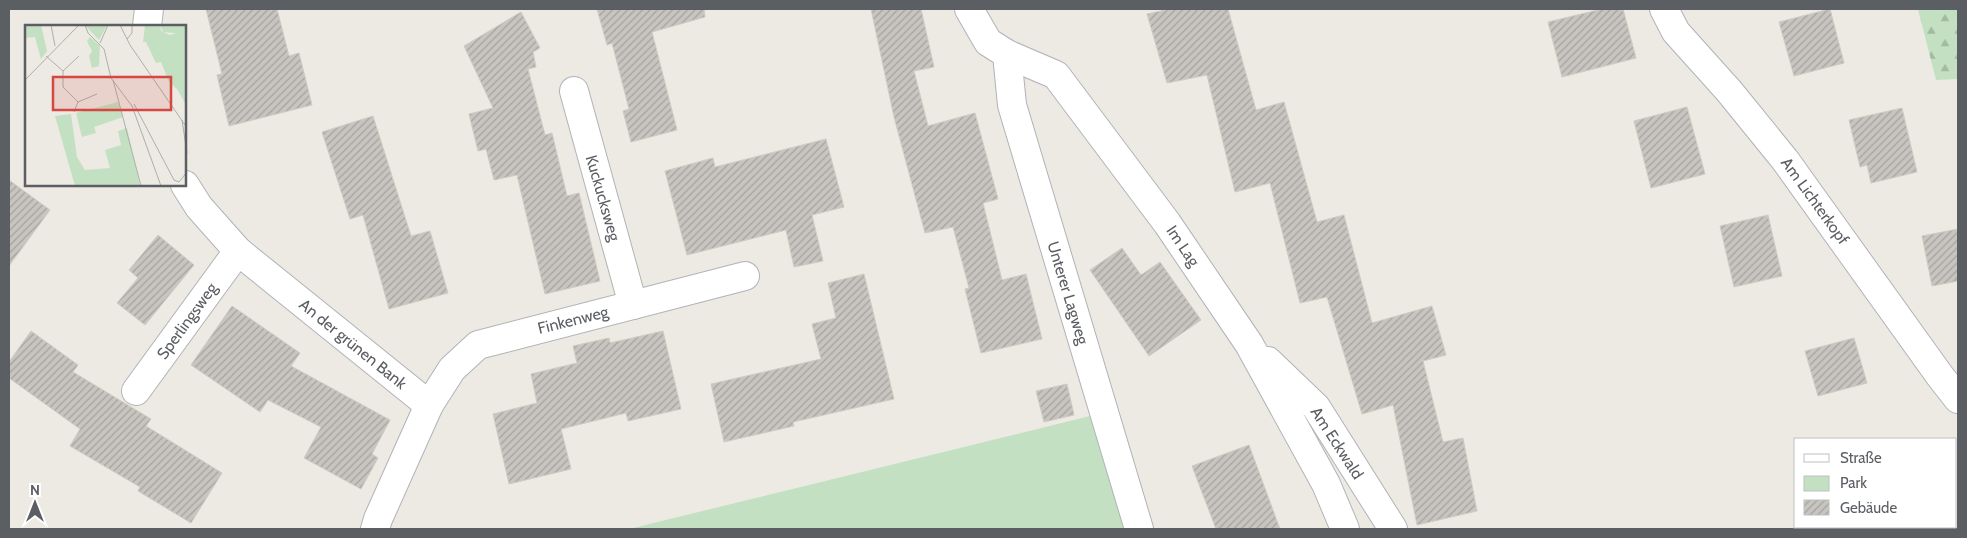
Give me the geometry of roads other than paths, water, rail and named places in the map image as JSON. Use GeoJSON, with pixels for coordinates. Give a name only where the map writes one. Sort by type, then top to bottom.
{"type":"FeatureCollection","features":[{"type":"Feature","properties":{"kind":"street"},"geometry":{"type":"LineString","coordinates":[[147,25],[149,9]]}},
{"type":"Feature","properties":{"kind":"street","name":"Im Lag"},"geometry":{"type":"LineString","coordinates":[[969,9],[988,42],[1006,54],[1056,74],[1167,223],[1249,344],[1326,484],[1345,529]]}},
{"type":"Feature","properties":{"kind":"street","name":"Am Lichterkopf"},"geometry":{"type":"LineString","coordinates":[[1664,9],[1676,32],[1729,91],[1785,160],[1958,399]]}},
{"type":"Feature","properties":{"kind":"street","name":"Unterer Lagweg"},"geometry":{"type":"LineString","coordinates":[[1006,54],[1012,106],[1117,461],[1139,529]]}},
{"type":"Feature","properties":{"kind":"street","name":"Kuckucksweg"},"geometry":{"type":"LineString","coordinates":[[574,91],[633,305]]}},
{"type":"Feature","properties":{"kind":"street","name":"An der grünen Bank"},"geometry":{"type":"LineString","coordinates":[[186,186],[199,206],[238,251],[429,405]]}},
{"type":"Feature","properties":{"kind":"street","name":"Sperlingsweg"},"geometry":{"type":"LineString","coordinates":[[136,391],[238,251]]}},
{"type":"Feature","properties":{"kind":"street","name":"Finkenweg"},"geometry":{"type":"LineString","coordinates":[[429,405],[452,369],[478,344],[745,276]]}},
{"type":"Feature","properties":{"kind":"street","name":"Am Eckwald"},"geometry":{"type":"LineString","coordinates":[[1249,344],[1316,407],[1393,529]]}},
{"type":"Feature","properties":{"kind":"street"},"geometry":{"type":"LineString","coordinates":[[375,529],[429,405]]}}]}
